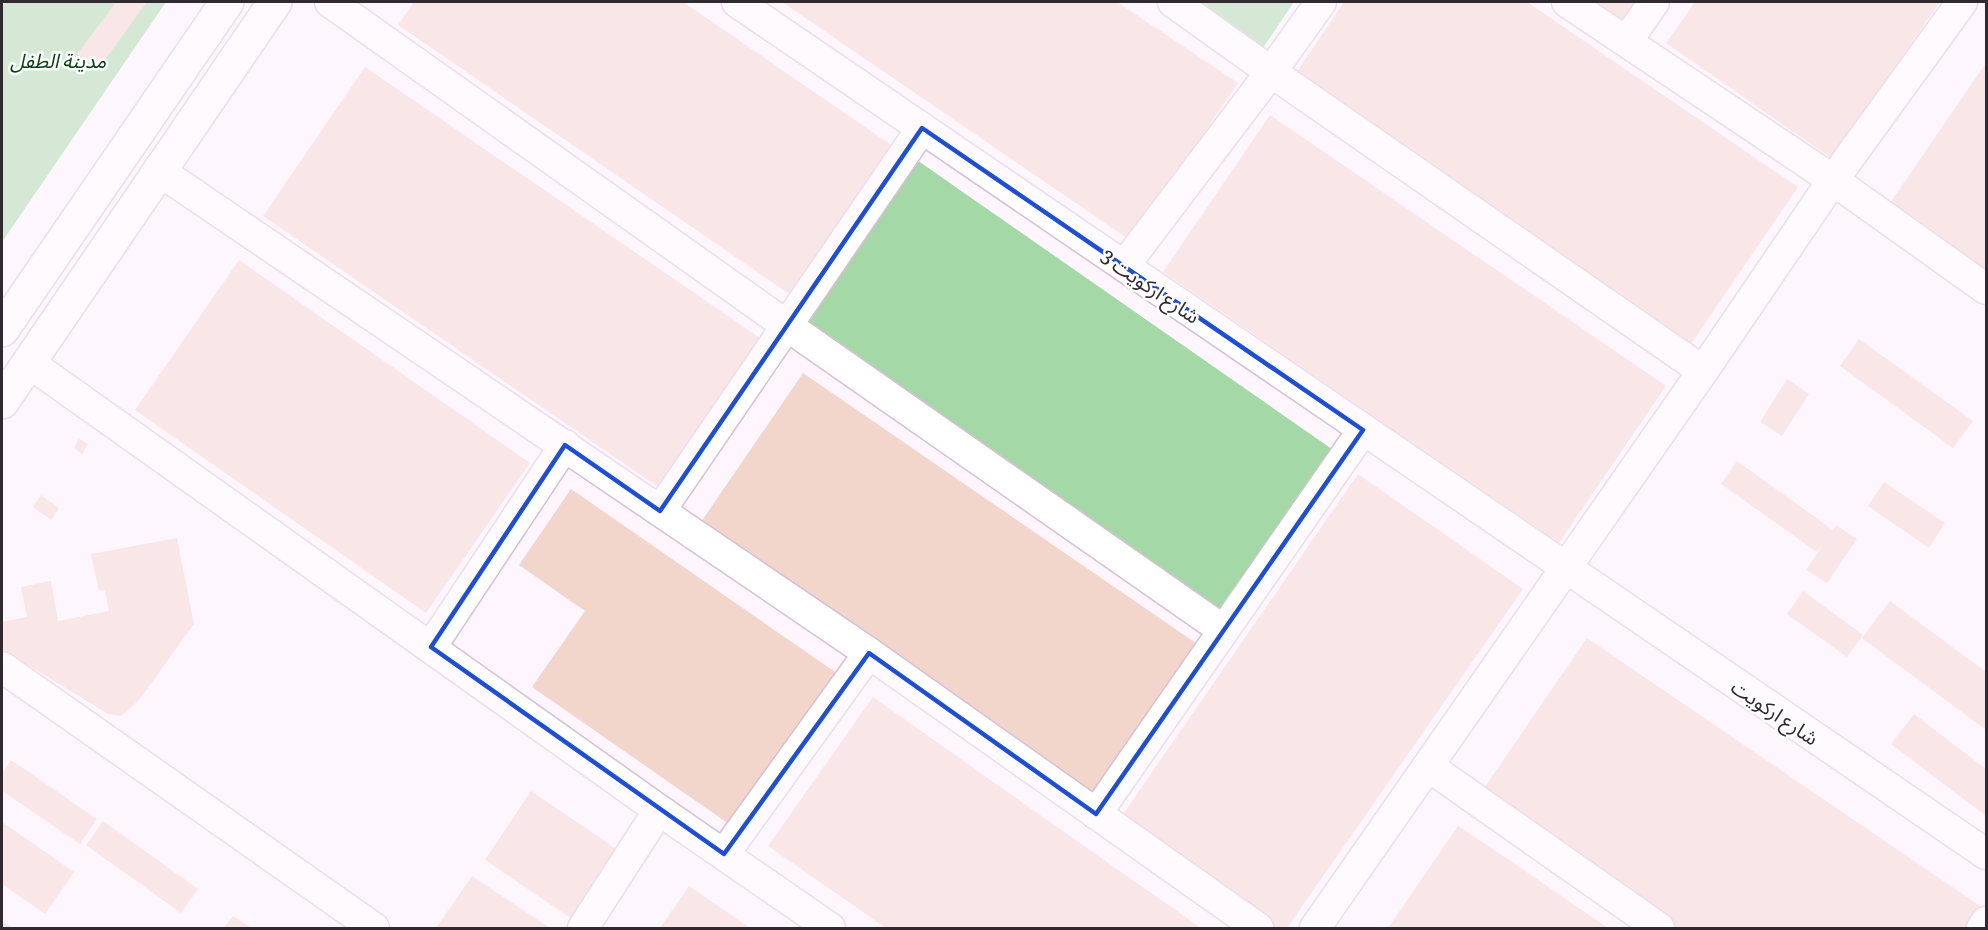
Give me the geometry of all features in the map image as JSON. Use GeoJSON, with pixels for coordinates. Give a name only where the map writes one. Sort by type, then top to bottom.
{"type":"FeatureCollection","features":[{"type":"Feature","properties":{"kind":"street"},"geometry":{"type":"LineString","coordinates":[[2,330],[227,2]]}},
{"type":"Feature","properties":{"kind":"street"},"geometry":{"type":"LineString","coordinates":[[2,402],[158,170],[275,2]]}},
{"type":"Feature","properties":{"kind":"street"},"geometry":{"type":"LineString","coordinates":[[330,2],[786,325],[1223,630]]}},
{"type":"Feature","properties":{"kind":"street","name":"شارع اركويت 3"},"geometry":{"type":"LineString","coordinates":[[737,2],[1566,568]]}},
{"type":"Feature","properties":{"kind":"street"},"geometry":{"type":"LineString","coordinates":[[1173,2],[1703,371]]}},
{"type":"Feature","properties":{"kind":"street"},"geometry":{"type":"LineString","coordinates":[[1124,266],[1321,2]]}},
{"type":"Feature","properties":{"kind":"street"},"geometry":{"type":"LineString","coordinates":[[1567,2],[1833,180],[1986,289]]}},
{"type":"Feature","properties":{"kind":"street"},"geometry":{"type":"LineString","coordinates":[[1627,41],[1654,2]]}},
{"type":"Feature","properties":{"kind":"street"},"geometry":{"type":"LineString","coordinates":[[1315,928],[1703,371],[1833,180],[1962,2]]}},
{"type":"Feature","properties":{"kind":"street"},"geometry":{"type":"LineString","coordinates":[[660,511],[922,128]]}},
{"type":"Feature","properties":{"kind":"street"},"geometry":{"type":"LineString","coordinates":[[158,170],[869,653],[1258,928]]}},
{"type":"Feature","properties":{"kind":"street"},"geometry":{"type":"LineString","coordinates":[[28,363],[659,810],[830,928]]}},
{"type":"Feature","properties":{"kind":"street"},"geometry":{"type":"LineString","coordinates":[[1096,814],[1363,430]]}},
{"type":"Feature","properties":{"kind":"street"},"geometry":{"type":"LineString","coordinates":[[431,647],[564,445]]}},
{"type":"Feature","properties":{"kind":"street","name":"شارع اركويت"},"geometry":{"type":"LineString","coordinates":[[1566,568],[1986,854]]}},
{"type":"Feature","properties":{"kind":"street"},"geometry":{"type":"LineString","coordinates":[[724,854],[869,653]]}},
{"type":"Feature","properties":{"kind":"street"},"geometry":{"type":"LineString","coordinates":[[2,667],[374,928]]}},
{"type":"Feature","properties":{"kind":"street"},"geometry":{"type":"LineString","coordinates":[[1428,766],[1659,928]]}},
{"type":"Feature","properties":{"kind":"street"},"geometry":{"type":"LineString","coordinates":[[583,928],[659,810]]}},
{"type":"Feature","properties":{"kind":"street"},"geometry":{"type":"LineString","coordinates":[[1982,928],[1986,922]]}},
{"type":"Feature","properties":{"kind":"highlighted area"},"geometry":{"type":"Polygon","coordinates":[[[922,128],[1363,430],[1096,814],[869,653],[724,854],[431,647],[565,445],[660,511],[922,128]]]}},
{"type":"Feature","properties":{"kind":"green space","name":"مدينة الطفل"},"geometry":{"type":"Polygon","coordinates":[[[2,2],[166,2],[2,242],[2,2]]]}},
{"type":"Feature","properties":{"kind":"green space"},"geometry":{"type":"Polygon","coordinates":[[[1197,2],[1294,2],[1263,48],[1197,2]]]}},
{"type":"Feature","properties":{"kind":"green space"},"geometry":{"type":"Polygon","coordinates":[[[914,158],[1339,454],[1223,619],[801,324],[914,158]]]}},
{"type":"Feature","properties":{"kind":"building"},"geometry":{"type":"Polygon","coordinates":[[[116,2],[147,2],[98,69],[77,54],[116,2]]]}},
{"type":"Feature","properties":{"kind":"building"},"geometry":{"type":"Polygon","coordinates":[[[414,2],[683,2],[900,151],[798,300],[398,25],[414,2]]]}},
{"type":"Feature","properties":{"kind":"building"},"geometry":{"type":"Polygon","coordinates":[[[782,2],[1117,2],[1238,83],[1131,241],[782,2]]]}},
{"type":"Feature","properties":{"kind":"building"},"geometry":{"type":"Polygon","coordinates":[[[1344,2],[1527,2],[1798,187],[1691,344],[1296,73],[1344,2]]]}},
{"type":"Feature","properties":{"kind":"building"},"geometry":{"type":"Polygon","coordinates":[[[1595,2],[1636,2],[1623,21],[1595,2]]]}},
{"type":"Feature","properties":{"kind":"building"},"geometry":{"type":"Polygon","coordinates":[[[1695,2],[1940,2],[1831,158],[1666,43],[1695,2]]]}},
{"type":"Feature","properties":{"kind":"building"},"geometry":{"type":"Polygon","coordinates":[[[1986,63],[1986,269],[1890,203],[1986,63]]]}},
{"type":"Feature","properties":{"kind":"building"},"geometry":{"type":"Polygon","coordinates":[[[365,67],[766,342],[664,491],[263,216],[365,67]]]}},
{"type":"Feature","properties":{"kind":"building"},"geometry":{"type":"Polygon","coordinates":[[[1270,115],[1666,386],[1559,543],[1163,272],[1270,115]]]}},
{"type":"Feature","properties":{"kind":"building"},"geometry":{"type":"Polygon","coordinates":[[[239,260],[530,463],[426,613],[135,410],[239,260]]]}},
{"type":"Feature","properties":{"kind":"building"},"geometry":{"type":"Polygon","coordinates":[[[1859,339],[1973,421],[1953,448],[1840,366],[1859,339]]]}},
{"type":"Feature","properties":{"kind":"building"},"geometry":{"type":"Polygon","coordinates":[[[803,373],[1203,648],[1101,798],[701,522],[803,373]]]}},
{"type":"Feature","properties":{"kind":"building"},"geometry":{"type":"Polygon","coordinates":[[[1787,379],[1809,394],[1782,436],[1760,422],[1787,379]]]}},
{"type":"Feature","properties":{"kind":"building"},"geometry":{"type":"Polygon","coordinates":[[[79,439],[88,444],[82,454],[74,448],[79,439]]]}},
{"type":"Feature","properties":{"kind":"building"},"geometry":{"type":"Polygon","coordinates":[[[1737,461],[1833,530],[1836,525],[1857,539],[1827,583],[1806,570],[1825,541],[1817,552],[1721,484],[1737,461]]]}},
{"type":"Feature","properties":{"kind":"building"},"geometry":{"type":"Polygon","coordinates":[[[1358,474],[1523,589],[1287,928],[1275,928],[1119,820],[1358,474]]]}},
{"type":"Feature","properties":{"kind":"building"},"geometry":{"type":"Polygon","coordinates":[[[1884,482],[1945,523],[1929,548],[1868,506],[1884,482]]]}},
{"type":"Feature","properties":{"kind":"building"},"geometry":{"type":"Polygon","coordinates":[[[571,489],[835,672],[729,824],[532,687],[585,611],[519,565],[571,489]]]}},
{"type":"Feature","properties":{"kind":"building"},"geometry":{"type":"Polygon","coordinates":[[[41,495],[59,508],[51,520],[33,507],[41,495]]]}},
{"type":"Feature","properties":{"kind":"building"},"geometry":{"type":"Polygon","coordinates":[[[177,538],[194,624],[139,700],[121,716],[108,714],[2,649],[2,622],[27,617],[21,587],[51,581],[58,621],[109,611],[105,590],[99,591],[91,554],[177,538]]]}},
{"type":"Feature","properties":{"kind":"building"},"geometry":{"type":"Polygon","coordinates":[[[1803,591],[1863,635],[1847,657],[1787,614],[1803,591]]]}},
{"type":"Feature","properties":{"kind":"building"},"geometry":{"type":"Polygon","coordinates":[[[1890,601],[1986,672],[1986,730],[1862,638],[1890,601]]]}},
{"type":"Feature","properties":{"kind":"building"},"geometry":{"type":"Polygon","coordinates":[[[1587,638],[1983,908],[1969,928],[1676,928],[1480,794],[1587,638]]]}},
{"type":"Feature","properties":{"kind":"building"},"geometry":{"type":"Polygon","coordinates":[[[873,697],[1201,928],[886,928],[768,846],[873,697]]]}},
{"type":"Feature","properties":{"kind":"building"},"geometry":{"type":"Polygon","coordinates":[[[1914,714],[1986,769],[1986,816],[1891,744],[1914,714]]]}},
{"type":"Feature","properties":{"kind":"building"},"geometry":{"type":"Polygon","coordinates":[[[11,760],[97,819],[80,844],[2,791],[2,774],[11,760]]]}},
{"type":"Feature","properties":{"kind":"building"},"geometry":{"type":"Polygon","coordinates":[[[531,791],[618,850],[572,919],[485,860],[531,791]]]}},
{"type":"Feature","properties":{"kind":"building"},"geometry":{"type":"Polygon","coordinates":[[[103,821],[198,889],[181,913],[86,845],[103,821]]]}},
{"type":"Feature","properties":{"kind":"building"},"geometry":{"type":"Polygon","coordinates":[[[2,822],[74,872],[45,914],[2,884],[2,822]]]}},
{"type":"Feature","properties":{"kind":"building"},"geometry":{"type":"Polygon","coordinates":[[[1458,826],[1515,864],[1608,928],[1388,928],[1458,826]]]}},
{"type":"Feature","properties":{"kind":"building"},"geometry":{"type":"Polygon","coordinates":[[[472,876],[550,928],[436,928],[472,876]]]}},
{"type":"Feature","properties":{"kind":"building"},"geometry":{"type":"Polygon","coordinates":[[[689,886],[750,928],[660,928],[689,886]]]}},
{"type":"Feature","properties":{"kind":"building"},"geometry":{"type":"Polygon","coordinates":[[[233,916],[251,928],[224,928],[233,916]]]}},
{"type":"Feature","properties":{"kind":"building"},"geometry":{"type":"Polygon","coordinates":[[[2,921],[13,928],[2,928],[2,921]]]}}]}
